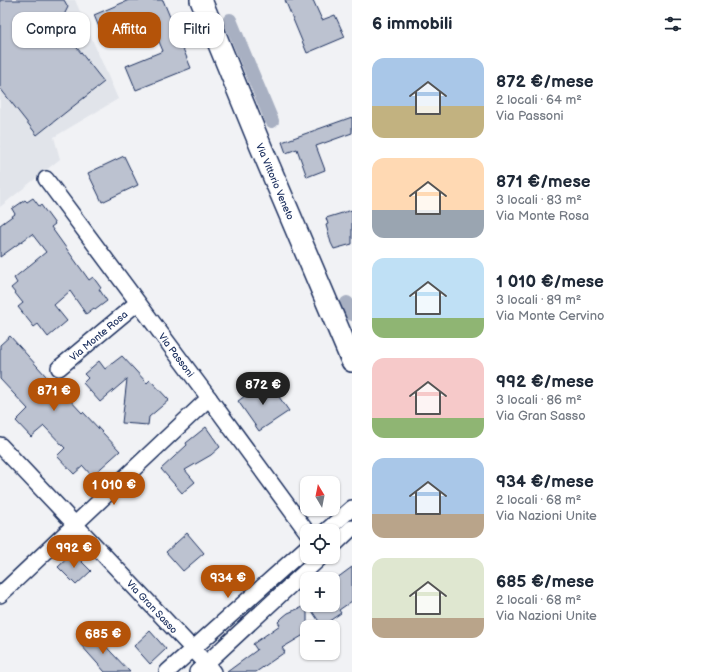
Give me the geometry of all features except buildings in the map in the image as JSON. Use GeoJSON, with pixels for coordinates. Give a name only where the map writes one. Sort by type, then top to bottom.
{"type":"FeatureCollection","features":[{"type":"Feature","properties":{"kind":"street","name":"Via Vittorio Veneto"},"geometry":{"type":"LineString","coordinates":[[201,0],[264,154],[352,361]]}},
{"type":"Feature","properties":{"kind":"street","name":"Via Passoni"},"geometry":{"type":"LineString","coordinates":[[46,179],[301,524]]}},
{"type":"Feature","properties":{"kind":"street","name":"Via Monte Rosa"},"geometry":{"type":"LineString","coordinates":[[59,368],[137,302]]}},
{"type":"Feature","properties":{"kind":"street"},"geometry":{"type":"LineString","coordinates":[[0,595],[209,398]]}},
{"type":"Feature","properties":{"kind":"street","name":"Via Gran Sasso"},"geometry":{"type":"LineString","coordinates":[[0,444],[192,649],[205,669]]}},
{"type":"Feature","properties":{"kind":"street"},"geometry":{"type":"LineString","coordinates":[[334,524],[352,508]]}},
{"type":"Feature","properties":{"kind":"street"},"geometry":{"type":"LineString","coordinates":[[340,539],[352,528]]}},
{"type":"Feature","properties":{"kind":"street"},"geometry":{"type":"LineString","coordinates":[[167,672],[300,553]]}},
{"type":"Feature","properties":{"kind":"street"},"geometry":{"type":"LineString","coordinates":[[205,669],[314,564]]}},
{"type":"Feature","properties":{"kind":"shaded area"},"geometry":{"type":"Polygon","coordinates":[[[0,0],[75,0],[80,12],[12,12],[12,48],[90,48],[90,35],[118,99],[54,137],[60,159],[0,207],[0,0]]]}},
{"type":"Feature","properties":{"kind":"waterway"},"geometry":{"type":"LineString","coordinates":[[230,20],[272,121]]}},
{"type":"Feature","properties":{"kind":"waterway"},"geometry":{"type":"LineString","coordinates":[[347,303],[352,314]]}}]}
